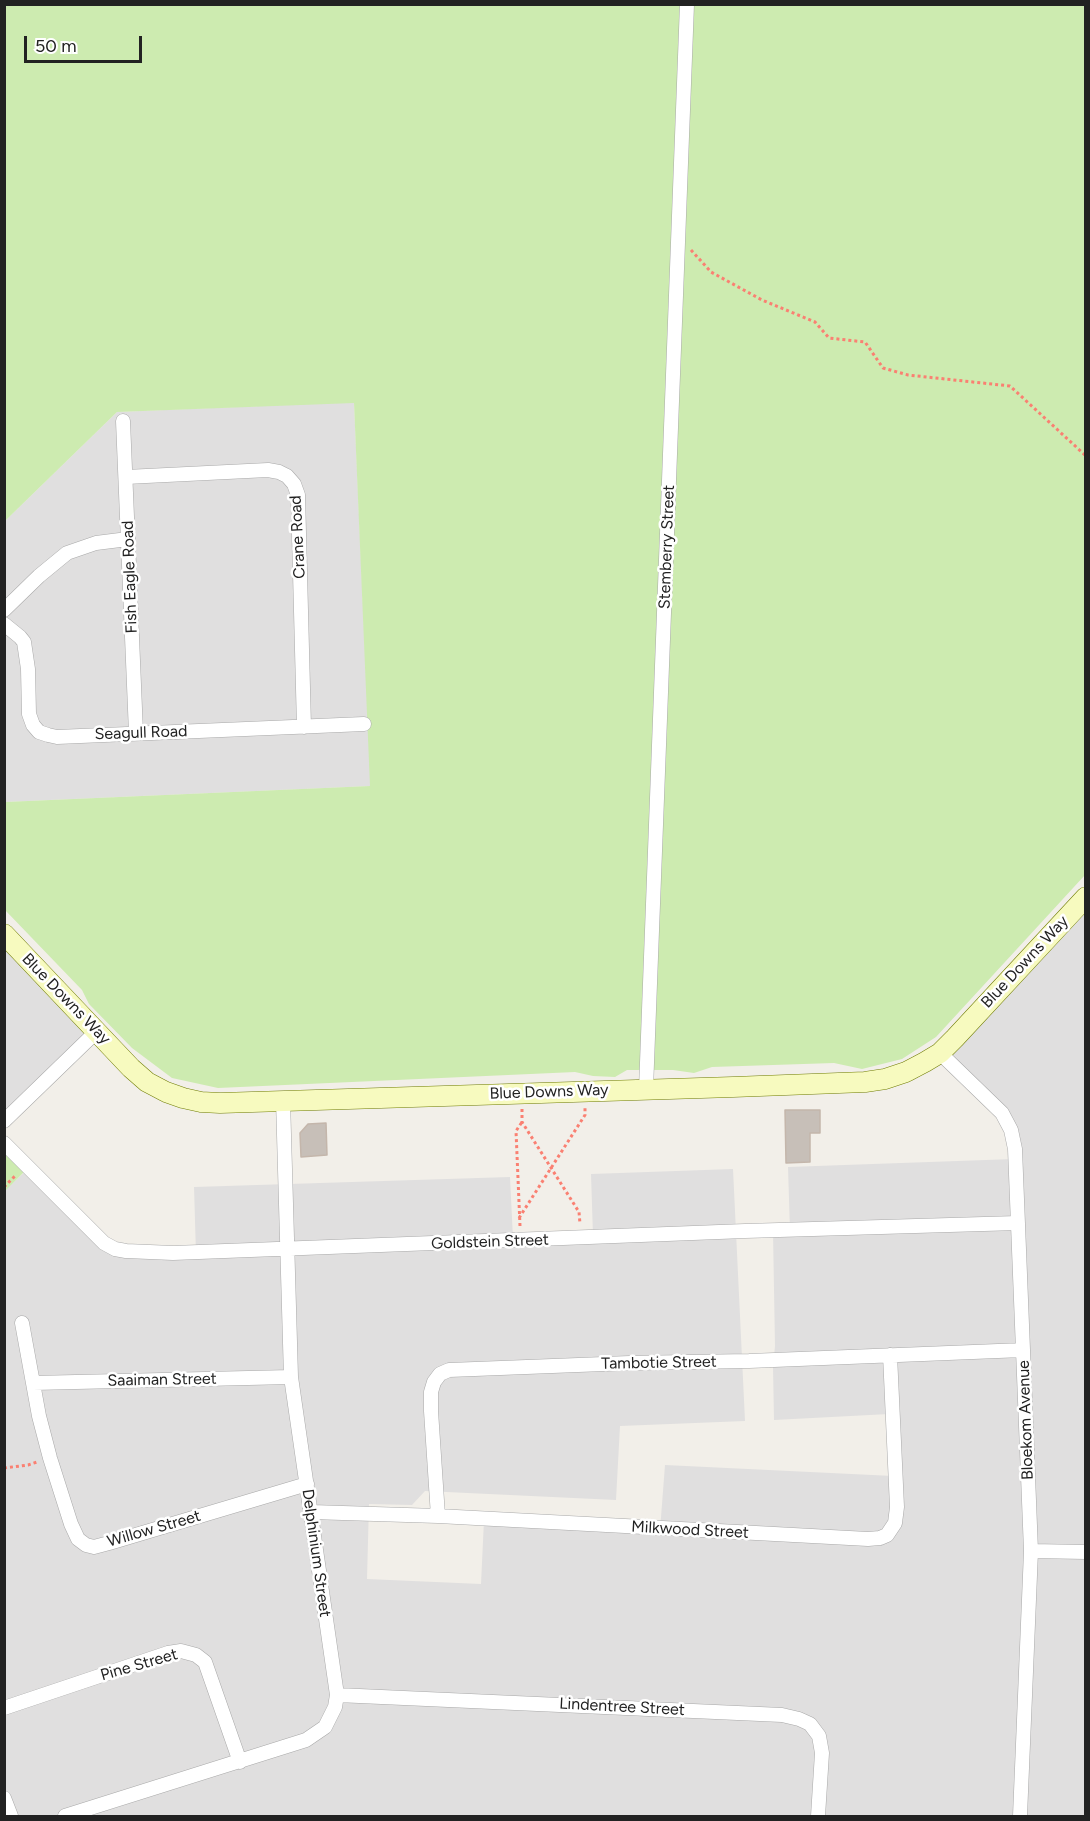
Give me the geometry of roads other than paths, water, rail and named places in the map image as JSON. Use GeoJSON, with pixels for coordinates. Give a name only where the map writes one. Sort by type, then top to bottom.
{"type":"FeatureCollection","features":[{"type":"Feature","properties":{"kind":"street","name":"Stemberry Street"},"geometry":{"type":"LineString","coordinates":[[646,1089],[687,4]]}},
{"type":"Feature","properties":{"kind":"street","name":"Fish Eagle Road"},"geometry":{"type":"LineString","coordinates":[[123,421],[136,733]]}},
{"type":"Feature","properties":{"kind":"street","name":"Crane Road"},"geometry":{"type":"LineString","coordinates":[[126,477],[267,470],[279,472],[294,484],[298,495],[304,726]]}},
{"type":"Feature","properties":{"kind":"street"},"geometry":{"type":"LineString","coordinates":[[4,610],[67,553],[96,543],[128,539]]}},
{"type":"Feature","properties":{"kind":"street","name":"Seagull Road"},"geometry":{"type":"LineString","coordinates":[[4,624],[20,637],[26,647],[29,714],[33,725],[39,732],[57,737],[364,724]]}},
{"type":"Feature","properties":{"kind":"street","name":"Blue Downs Way"},"geometry":{"type":"LineString","coordinates":[[4,934],[147,1082],[174,1095],[201,1102],[865,1082],[906,1072],[940,1053],[1086,897]]}},
{"type":"Feature","properties":{"kind":"street"},"geometry":{"type":"LineString","coordinates":[[4,1121],[97,1031]]}},
{"type":"Feature","properties":{"kind":"street","name":"Bloekom Avenue"},"geometry":{"type":"LineString","coordinates":[[940,1053],[1002,1113],[1014,1139],[1031,1551],[1020,1816]]}},
{"type":"Feature","properties":{"kind":"street","name":"Delphinium Street"},"geometry":{"type":"LineString","coordinates":[[65,1816],[306,1740],[315,1736],[328,1723],[335,1707],[337,1695],[291,1377],[283,1100]]}},
{"type":"Feature","properties":{"kind":"street","name":"Goldstein Street"},"geometry":{"type":"LineString","coordinates":[[4,1143],[104,1243],[115,1249],[126,1251],[173,1253],[288,1250],[1018,1223]]}},
{"type":"Feature","properties":{"kind":"street","name":"Willow Street"},"geometry":{"type":"LineString","coordinates":[[22,1323],[39,1416],[50,1458],[71,1524],[78,1539],[86,1545],[94,1546],[307,1484]]}},
{"type":"Feature","properties":{"kind":"street","name":"Tambotie Street"},"geometry":{"type":"LineString","coordinates":[[438,1516],[431,1392],[440,1374],[449,1370],[1023,1350]]}},
{"type":"Feature","properties":{"kind":"street","name":"Milkwood Street"},"geometry":{"type":"LineString","coordinates":[[311,1512],[438,1516],[880,1538],[887,1535],[895,1523],[897,1508],[890,1355]]}},
{"type":"Feature","properties":{"kind":"street","name":"Saaiman Street"},"geometry":{"type":"LineString","coordinates":[[33,1383],[291,1377]]}},
{"type":"Feature","properties":{"kind":"street"},"geometry":{"type":"LineString","coordinates":[[1031,1551],[1086,1552]]}},
{"type":"Feature","properties":{"kind":"street","name":"Pine Street"},"geometry":{"type":"LineString","coordinates":[[4,1708],[168,1653],[181,1651],[196,1655],[205,1662],[240,1761]]}},
{"type":"Feature","properties":{"kind":"street","name":"Lindentree Street"},"geometry":{"type":"LineString","coordinates":[[337,1695],[770,1714],[800,1719],[810,1724],[819,1736],[822,1753],[818,1816]]}},
{"type":"Feature","properties":{"kind":"street"},"geometry":{"type":"LineString","coordinates":[[4,1798],[11,1816]]}}]}
